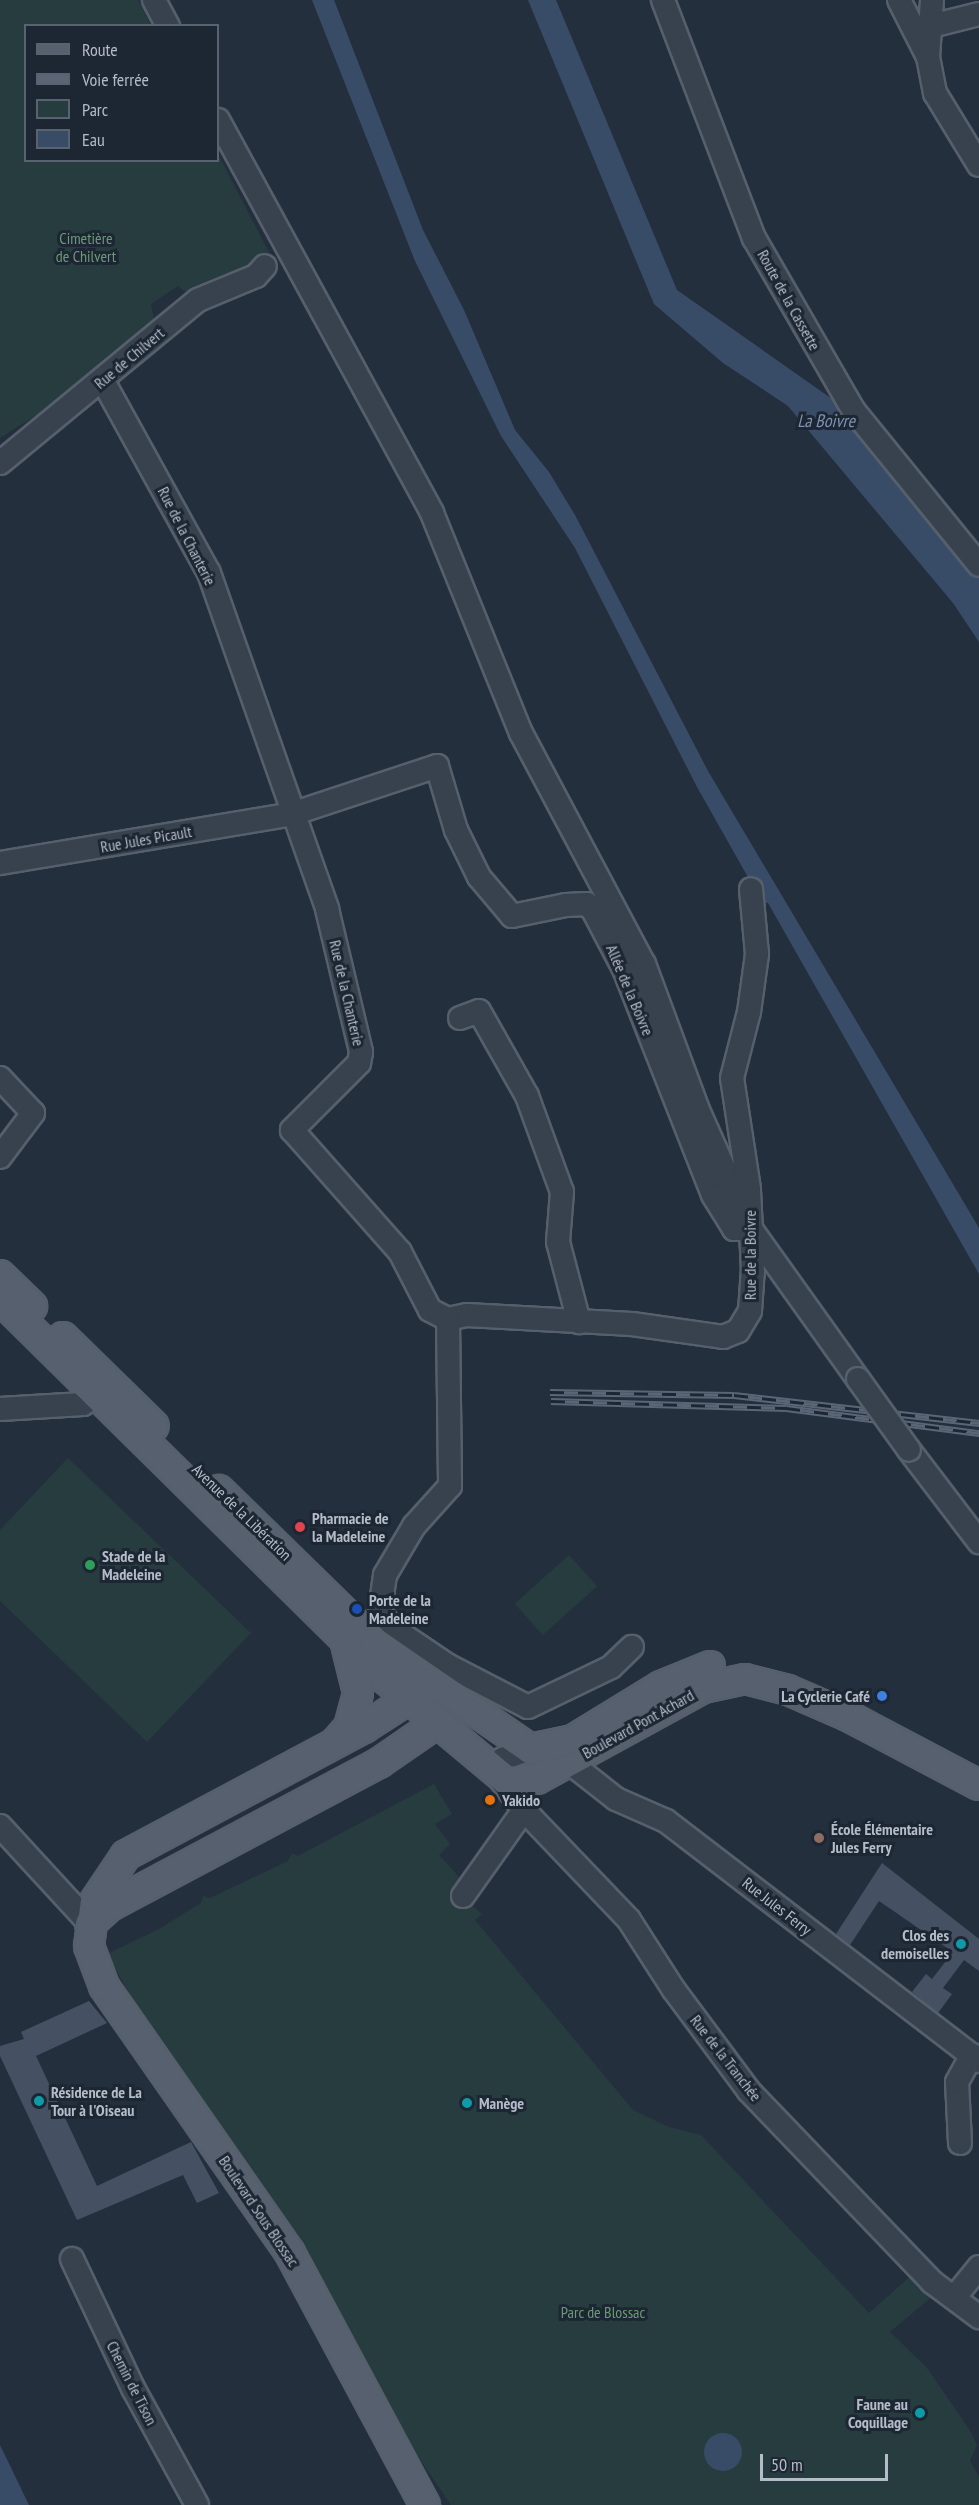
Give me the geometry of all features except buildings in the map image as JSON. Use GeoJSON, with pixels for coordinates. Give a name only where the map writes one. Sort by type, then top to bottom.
{"type":"FeatureCollection","features":[{"type":"Feature","properties":{"kind":"main road","name":"Avenue de la Libération"},"geometry":{"type":"LineString","coordinates":[[0,1275],[103,1391],[345,1640],[429,1696],[500,1731],[530,1749]]}},
{"type":"Feature","properties":{"kind":"main road","name":"Avenue de la Libération"},"geometry":{"type":"LineString","coordinates":[[0,1299],[376,1643],[429,1696]]}},
{"type":"Feature","properties":{"kind":"main road","name":"Boulevard Sous Blossac"},"geometry":{"type":"LineString","coordinates":[[334,1744],[349,1727],[358,1693],[345,1640]]}},
{"type":"Feature","properties":{"kind":"main road","name":"Boulevard Pont Achard"},"geometry":{"type":"LineString","coordinates":[[530,1749],[573,1740],[661,1686],[714,1665],[740,1663],[777,1672],[848,1716],[977,1783]]}},
{"type":"Feature","properties":{"kind":"main road","name":"Boulevard Pont Achard"},"geometry":{"type":"LineString","coordinates":[[429,1696],[498,1776],[525,1783],[569,1762],[660,1709],[723,1682],[762,1681],[848,1716]]}},
{"type":"Feature","properties":{"kind":"main road","name":"Boulevard Sous Blossac"},"geometry":{"type":"LineString","coordinates":[[425,2505],[290,2253],[97,1973],[89,1946],[90,1924],[101,1887],[141,1844],[429,1696]]}},
{"type":"Feature","properties":{"kind":"main road"},"geometry":{"type":"LineString","coordinates":[[90,1924],[110,1906],[379,1763],[429,1696]]}},
{"type":"Feature","properties":{"kind":"street"},"geometry":{"type":"LineString","coordinates":[[154,0],[167,24]]}},
{"type":"Feature","properties":{"kind":"street","name":"Route de la Cassette"},"geometry":{"type":"LineString","coordinates":[[663,0],[754,238],[848,403],[979,565]]}},
{"type":"Feature","properties":{"kind":"street"},"geometry":{"type":"LineString","coordinates":[[899,0],[928,57],[935,93],[979,165]]}},
{"type":"Feature","properties":{"kind":"street"},"geometry":{"type":"LineString","coordinates":[[928,57],[933,0]]}},
{"type":"Feature","properties":{"kind":"street"},"geometry":{"type":"LineString","coordinates":[[931,26],[979,14]]}},
{"type":"Feature","properties":{"kind":"street"},"geometry":{"type":"LineString","coordinates":[[219,122],[432,513],[521,733],[644,964],[698,1110],[751,1229],[909,1450],[979,1542]]}},
{"type":"Feature","properties":{"kind":"street","name":"Rue de Chilvert"},"geometry":{"type":"LineString","coordinates":[[0,464],[198,300],[256,276],[265,266]]}},
{"type":"Feature","properties":{"kind":"street","name":"Rue de la Chanterie"},"geometry":{"type":"LineString","coordinates":[[103,381],[209,573],[327,909],[361,1052],[359,1063],[292,1130],[400,1252],[430,1310],[448,1319]]}},
{"type":"Feature","properties":{"kind":"street","name":"Allée de la Boivre"},"geometry":{"type":"LineString","coordinates":[[292,814],[437,766],[456,830],[479,877],[512,916],[566,905],[587,904],[593,910],[624,969],[713,1195],[734,1228],[751,1229]]}},
{"type":"Feature","properties":{"kind":"street","name":"Rue Jules Picault"},"geometry":{"type":"LineString","coordinates":[[0,863],[292,814]]}},
{"type":"Feature","properties":{"kind":"street","name":"Rue de la Boivre"},"geometry":{"type":"LineString","coordinates":[[448,1319],[467,1316],[579,1322],[723,1337],[738,1331],[752,1298],[749,1189],[732,1093],[757,954],[751,889]]}},
{"type":"Feature","properties":{"kind":"street"},"geometry":{"type":"LineString","coordinates":[[460,1018],[479,1011],[527,1096],[562,1192],[558,1242],[579,1322]]}},
{"type":"Feature","properties":{"kind":"street"},"geometry":{"type":"LineString","coordinates":[[0,1078],[33,1113],[0,1157]]}},
{"type":"Feature","properties":{"kind":"street"},"geometry":{"type":"LineString","coordinates":[[448,1319],[450,1486],[414,1526],[385,1575],[380,1611],[429,1696],[528,1707],[574,1688],[611,1667],[632,1647]]}},
{"type":"Feature","properties":{"kind":"street"},"geometry":{"type":"LineString","coordinates":[[0,1409],[83,1404],[103,1391]]}},
{"type":"Feature","properties":{"kind":"street","name":"Boulevard Pont Achard"},"geometry":{"type":"LineString","coordinates":[[498,1776],[503,1760],[530,1749]]}},
{"type":"Feature","properties":{"kind":"street","name":"Rue Jules Ferry"},"geometry":{"type":"LineString","coordinates":[[569,1762],[616,1799],[666,1821],[976,2058]]}},
{"type":"Feature","properties":{"kind":"street","name":"Rue de la Tranchée"},"geometry":{"type":"LineString","coordinates":[[498,1776],[524,1810],[629,1920],[680,1998],[749,2091],[932,2282],[979,2317]]}},
{"type":"Feature","properties":{"kind":"street"},"geometry":{"type":"LineString","coordinates":[[463,1896],[524,1810]]}},
{"type":"Feature","properties":{"kind":"street"},"geometry":{"type":"LineString","coordinates":[[0,1826],[90,1924]]}},
{"type":"Feature","properties":{"kind":"street"},"geometry":{"type":"LineString","coordinates":[[960,2143],[957,2082],[976,2058]]}},
{"type":"Feature","properties":{"kind":"street","name":"Chemin de Tison"},"geometry":{"type":"LineString","coordinates":[[72,2259],[133,2388],[197,2505]]}},
{"type":"Feature","properties":{"kind":"street"},"geometry":{"type":"LineString","coordinates":[[954,2298],[979,2267]]}},
{"type":"Feature","properties":{"kind":"green space","name":"Cimetière de Chilvert"},"geometry":{"type":"Polygon","coordinates":[[[0,0],[138,0],[150,24],[24,24],[24,162],[219,162],[219,156],[272,258],[190,295],[178,286],[151,304],[154,319],[83,386],[0,438],[0,0]]]}},
{"type":"Feature","properties":{"kind":"green space","name":"Stade de la Madeleine"},"geometry":{"type":"Polygon","coordinates":[[[68,1458],[251,1633],[147,1742],[0,1601],[0,1530],[68,1458]]]}},
{"type":"Feature","properties":{"kind":"green space"},"geometry":{"type":"Polygon","coordinates":[[[569,1555],[597,1586],[543,1635],[515,1604],[569,1555]]]}},
{"type":"Feature","properties":{"kind":"green space","name":"Parc de Blossac"},"geometry":{"type":"Polygon","coordinates":[[[434,1784],[452,1814],[435,1824],[450,1844],[439,1855],[462,1880],[468,1902],[482,1914],[475,1920],[633,2110],[669,2127],[701,2135],[869,2313],[913,2274],[935,2294],[890,2332],[927,2368],[969,2429],[977,2445],[970,2461],[979,2477],[979,2505],[451,2505],[410,2445],[296,2245],[168,2061],[107,1954],[159,1929],[201,1903],[203,1896],[210,1898],[288,1861],[292,1853],[298,1856],[434,1784]]]}},
{"type":"Feature","properties":{"kind":"water"},"geometry":{"type":"Polygon","coordinates":[[[312,0],[334,0],[423,230],[464,310],[515,430],[549,472],[575,515],[708,771],[979,1228],[979,1274],[768,903],[762,902],[697,787],[575,548],[501,436],[415,261],[312,0]]]}},
{"type":"Feature","properties":{"kind":"water","name":"La Boivre"},"geometry":{"type":"Polygon","coordinates":[[[528,0],[556,0],[677,290],[835,401],[850,424],[979,578],[979,642],[953,603],[788,406],[723,363],[654,304],[528,0]]]}},
{"type":"Feature","properties":{"kind":"water"},"geometry":{"type":"Polygon","coordinates":[[[723,2433],[736,2439],[742,2452],[736,2465],[723,2471],[710,2465],[704,2452],[710,2439],[723,2433]]]}},
{"type":"Feature","properties":{"kind":"water"},"geometry":{"type":"Polygon","coordinates":[[[0,2445],[29,2505],[0,2505],[0,2445]]]}},
{"type":"Feature","properties":{"kind":"railway"},"geometry":{"type":"LineString","coordinates":[[550,1392],[734,1395],[979,1423]]}},
{"type":"Feature","properties":{"kind":"railway"},"geometry":{"type":"LineString","coordinates":[[551,1401],[786,1408],[979,1433]]}},
{"type":"Feature","properties":{"kind":"place","name":"Pharmacie de la Madeleine"},"geometry":{"type":"Point","coordinates":[300,1527]}},
{"type":"Feature","properties":{"kind":"place","name":"Stade de la Madeleine"},"geometry":{"type":"Point","coordinates":[90,1565]}},
{"type":"Feature","properties":{"kind":"place","name":"Porte de la Madeleine"},"geometry":{"type":"Point","coordinates":[357,1609]}},
{"type":"Feature","properties":{"kind":"place","name":"La Cyclerie Café"},"geometry":{"type":"Point","coordinates":[882,1696]}},
{"type":"Feature","properties":{"kind":"place","name":"Yakido"},"geometry":{"type":"Point","coordinates":[490,1800]}},
{"type":"Feature","properties":{"kind":"place","name":"École Élémentaire Jules Ferry"},"geometry":{"type":"Point","coordinates":[819,1838]}},
{"type":"Feature","properties":{"kind":"place","name":"Clos des demoiselles"},"geometry":{"type":"Point","coordinates":[961,1944]}},
{"type":"Feature","properties":{"kind":"place","name":"Résidence de La Tour à l'Oiseau"},"geometry":{"type":"Point","coordinates":[39,2101]}},
{"type":"Feature","properties":{"kind":"place","name":"Manège"},"geometry":{"type":"Point","coordinates":[467,2103]}},
{"type":"Feature","properties":{"kind":"place","name":"Faune au Coquillage"},"geometry":{"type":"Point","coordinates":[920,2413]}}]}
